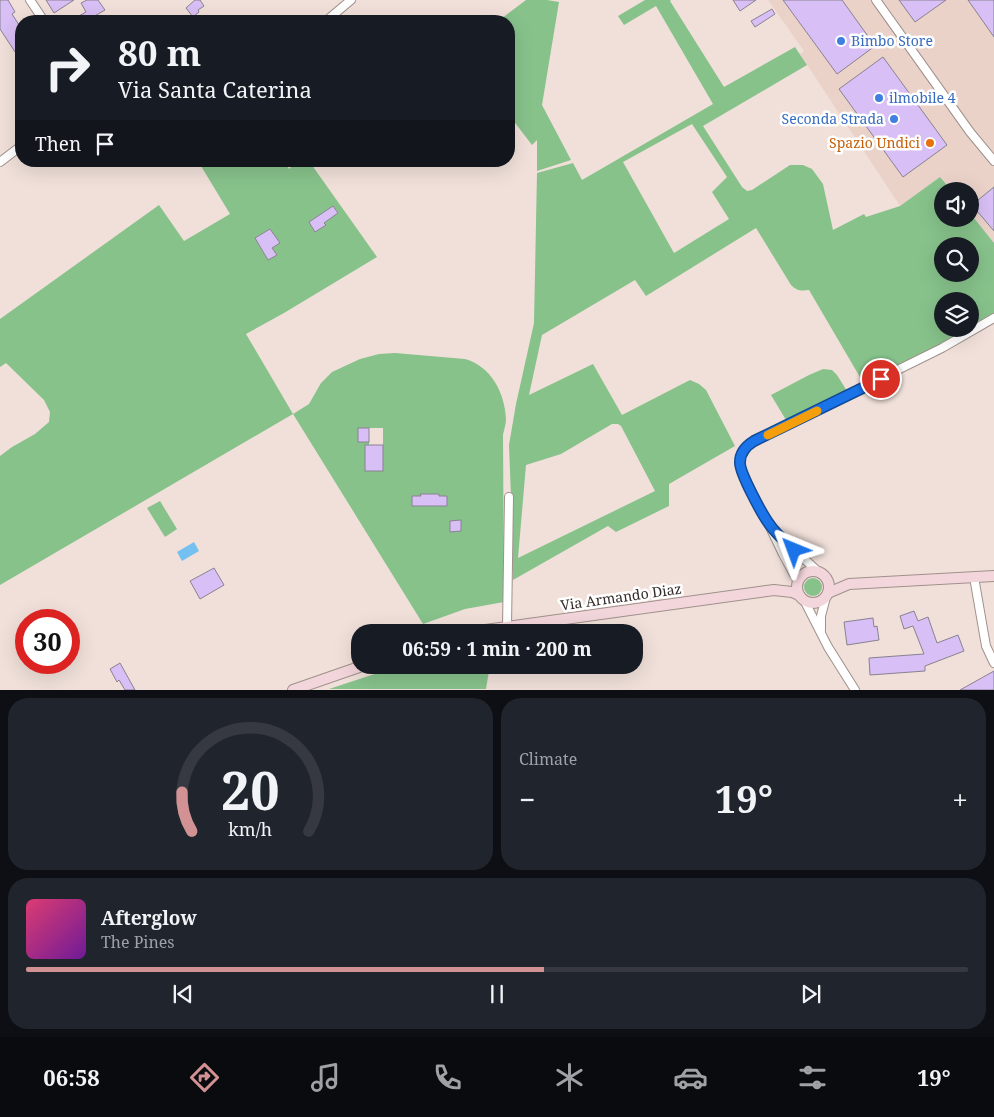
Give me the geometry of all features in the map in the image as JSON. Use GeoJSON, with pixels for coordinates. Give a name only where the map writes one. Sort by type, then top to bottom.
{"type":"FeatureCollection","features":[{"type":"Feature","properties":{"kind":"street"},"geometry":{"type":"LineString","coordinates":[[30,0],[40,15]]}},
{"type":"Feature","properties":{"kind":"street"},"geometry":{"type":"LineString","coordinates":[[333,15],[351,0]]}},
{"type":"Feature","properties":{"kind":"street"},"geometry":{"type":"LineString","coordinates":[[876,0],[970,132],[994,161]]}},
{"type":"Feature","properties":{"kind":"street"},"geometry":{"type":"LineString","coordinates":[[0,162],[15,151]]}},
{"type":"Feature","properties":{"kind":"street"},"geometry":{"type":"LineString","coordinates":[[855,690],[828,647],[802,597],[798,582],[741,471],[740,459],[745,448],[754,441],[942,348],[994,318]]}},
{"type":"Feature","properties":{"kind":"street"},"geometry":{"type":"LineString","coordinates":[[507,624],[509,497]]}},
{"type":"Feature","properties":{"kind":"street"},"geometry":{"type":"LineString","coordinates":[[769,525],[823,575],[829,584],[821,616],[821,632]]}},
{"type":"Feature","properties":{"kind":"street","name":"Via Armando Diaz"},"geometry":{"type":"LineString","coordinates":[[529,624],[774,590],[798,582],[802,576],[809,572],[817,572],[850,584],[994,576]]}},
{"type":"Feature","properties":{"kind":"street"},"geometry":{"type":"LineString","coordinates":[[974,577],[986,646],[994,663]]}},
{"type":"Feature","properties":{"kind":"street","name":"Via Armando Diaz"},"geometry":{"type":"LineString","coordinates":[[774,590],[792,592],[808,602],[818,602],[827,595],[850,584]]}},
{"type":"Feature","properties":{"kind":"street"},"geometry":{"type":"LineString","coordinates":[[293,690],[351,670]]}},
{"type":"Feature","properties":{"kind":"shaded area"},"geometry":{"type":"Polygon","coordinates":[[[768,0],[994,0],[994,243],[979,224],[979,182],[944,182],[940,177],[900,206],[800,54],[804,51],[768,0]]]}},
{"type":"Feature","properties":{"kind":"green space"},"geometry":{"type":"Polygon","coordinates":[[[526,0],[559,2],[542,105],[571,160],[537,171],[537,140],[532,145],[515,123],[515,15],[506,15],[526,0]]]}},
{"type":"Feature","properties":{"kind":"green space"},"geometry":{"type":"Polygon","coordinates":[[[645,0],[671,0],[724,87],[795,47],[807,65],[703,126],[742,187],[747,191],[752,190],[790,165],[803,165],[812,169],[823,184],[833,230],[864,214],[866,217],[900,206],[940,177],[944,182],[934,182],[934,227],[979,227],[979,224],[994,243],[994,316],[979,325],[979,292],[934,292],[934,337],[956,337],[864,384],[809,290],[799,290],[791,285],[756,228],[646,296],[635,280],[542,335],[529,395],[593,364],[622,415],[690,380],[706,390],[735,446],[669,484],[669,506],[616,532],[608,526],[513,580],[509,445],[534,323],[537,173],[573,163],[582,180],[713,104],[656,6],[624,25],[618,16],[645,0]],[[692,124],[623,162],[674,253],[729,219],[712,192],[727,177],[692,124]],[[612,424],[561,454],[526,465],[518,558],[655,491],[621,426],[612,424]]]}},
{"type":"Feature","properties":{"kind":"green space"},"geometry":{"type":"Polygon","coordinates":[[[202,167],[288,167],[289,169],[291,167],[313,167],[377,257],[246,334],[293,414],[0,585],[0,456],[35,434],[49,422],[50,412],[44,400],[6,363],[0,367],[0,319],[159,205],[184,241],[230,214],[202,167]],[[333,206],[309,222],[315,232],[326,225],[324,223],[338,213],[333,206]],[[270,229],[255,238],[268,260],[277,255],[272,248],[279,243],[270,229]]]}},
{"type":"Feature","properties":{"kind":"green space"},"geometry":{"type":"Polygon","coordinates":[[[395,353],[465,359],[482,368],[495,382],[503,400],[506,421],[503,435],[504,602],[465,609],[423,624],[293,414],[309,404],[321,383],[332,372],[360,359],[379,354],[395,353]],[[358,428],[358,442],[369,442],[369,445],[383,445],[383,428],[358,428]],[[421,494],[421,496],[412,496],[412,506],[447,506],[447,496],[421,494]]]}},
{"type":"Feature","properties":{"kind":"green space"},"geometry":{"type":"Polygon","coordinates":[[[823,369],[832,370],[847,391],[786,420],[771,395],[823,369]]]}},
{"type":"Feature","properties":{"kind":"green space"},"geometry":{"type":"Polygon","coordinates":[[[160,501],[177,529],[165,537],[147,508],[160,501]]]}},
{"type":"Feature","properties":{"kind":"green space"},"geometry":{"type":"Polygon","coordinates":[[[813,578],[819,581],[822,587],[819,593],[813,596],[807,593],[804,587],[807,581],[813,578]]]}},
{"type":"Feature","properties":{"kind":"green space"},"geometry":{"type":"Polygon","coordinates":[[[375,674],[488,674],[486,689],[329,689],[375,674]]]}},
{"type":"Feature","properties":{"kind":"water"},"geometry":{"type":"Polygon","coordinates":[[[194,542],[199,551],[182,561],[177,552],[194,542]]]}},
{"type":"Feature","properties":{"kind":"building"},"geometry":{"type":"Polygon","coordinates":[[[0,0],[8,0],[15,12],[12,14],[15,19],[15,52],[0,29],[0,0]]]}},
{"type":"Feature","properties":{"kind":"building"},"geometry":{"type":"Polygon","coordinates":[[[46,0],[74,0],[54,13],[46,0]]]}},
{"type":"Feature","properties":{"kind":"building"},"geometry":{"type":"Polygon","coordinates":[[[87,0],[98,0],[105,10],[96,15],[81,15],[86,12],[81,3],[87,0]]]}},
{"type":"Feature","properties":{"kind":"building"},"geometry":{"type":"Polygon","coordinates":[[[195,0],[200,0],[204,6],[198,10],[199,12],[195,15],[191,15],[186,8],[195,0]]]}},
{"type":"Feature","properties":{"kind":"building"},"geometry":{"type":"Polygon","coordinates":[[[733,0],[756,0],[740,11],[733,0]]]}},
{"type":"Feature","properties":{"kind":"building"},"geometry":{"type":"Polygon","coordinates":[[[783,0],[842,0],[875,46],[837,74],[783,0]]]}},
{"type":"Feature","properties":{"kind":"building"},"geometry":{"type":"Polygon","coordinates":[[[899,0],[946,0],[915,22],[899,0]]]}},
{"type":"Feature","properties":{"kind":"building"},"geometry":{"type":"Polygon","coordinates":[[[968,0],[994,0],[994,37],[968,0]]]}},
{"type":"Feature","properties":{"kind":"building"},"geometry":{"type":"Polygon","coordinates":[[[772,9],[775,14],[755,27],[751,21],[772,9]]]}},
{"type":"Feature","properties":{"kind":"building"},"geometry":{"type":"Polygon","coordinates":[[[883,57],[947,145],[903,177],[839,89],[883,57]]]}},
{"type":"Feature","properties":{"kind":"building"},"geometry":{"type":"Polygon","coordinates":[[[994,187],[994,231],[979,213],[979,199],[994,187]]]}},
{"type":"Feature","properties":{"kind":"building"},"geometry":{"type":"Polygon","coordinates":[[[333,206],[338,213],[324,223],[326,225],[315,232],[309,222],[333,206]]]}},
{"type":"Feature","properties":{"kind":"building"},"geometry":{"type":"Polygon","coordinates":[[[270,229],[280,243],[272,248],[277,255],[268,260],[255,238],[270,229]]]}},
{"type":"Feature","properties":{"kind":"building"},"geometry":{"type":"Polygon","coordinates":[[[358,428],[369,428],[369,442],[358,442],[358,428]]]}},
{"type":"Feature","properties":{"kind":"building"},"geometry":{"type":"Polygon","coordinates":[[[365,445],[383,445],[383,471],[365,471],[365,445]]]}},
{"type":"Feature","properties":{"kind":"building"},"geometry":{"type":"Polygon","coordinates":[[[420,494],[447,496],[447,506],[412,506],[412,496],[421,496],[420,494]]]}},
{"type":"Feature","properties":{"kind":"building"},"geometry":{"type":"Polygon","coordinates":[[[461,520],[461,531],[450,532],[450,521],[461,520]]]}},
{"type":"Feature","properties":{"kind":"building"},"geometry":{"type":"Polygon","coordinates":[[[214,568],[224,585],[200,599],[190,581],[214,568]]]}},
{"type":"Feature","properties":{"kind":"building"},"geometry":{"type":"Polygon","coordinates":[[[914,611],[918,621],[928,617],[937,643],[958,635],[964,651],[925,666],[925,671],[870,675],[869,658],[924,654],[913,626],[904,629],[900,616],[914,611]]]}},
{"type":"Feature","properties":{"kind":"building"},"geometry":{"type":"Polygon","coordinates":[[[873,618],[874,627],[877,626],[879,640],[847,645],[844,622],[873,618]]]}},
{"type":"Feature","properties":{"kind":"building"},"geometry":{"type":"Polygon","coordinates":[[[120,663],[135,690],[125,690],[119,680],[117,682],[110,669],[120,663]]]}},
{"type":"Feature","properties":{"kind":"building"},"geometry":{"type":"Polygon","coordinates":[[[994,671],[994,690],[960,690],[994,671]]]}},
{"type":"Feature","properties":{"kind":"slow traffic"},"geometry":{"type":"LineString","coordinates":[[768,435],[817,411]]}},
{"type":"Feature","properties":{"kind":"place","name":"Bimbo Store"},"geometry":{"type":"Point","coordinates":[841,41]}},
{"type":"Feature","properties":{"kind":"place","name":"ilmobile 4"},"geometry":{"type":"Point","coordinates":[879,98]}},
{"type":"Feature","properties":{"kind":"place","name":"Seconda Strada"},"geometry":{"type":"Point","coordinates":[894,119]}},
{"type":"Feature","properties":{"kind":"place","name":"Spazio Undici"},"geometry":{"type":"Point","coordinates":[930,143]}},
{"type":"Feature","properties":{"kind":"route"},"geometry":{"type":"LineString","coordinates":[[794,550],[769,525],[741,471],[740,459],[742,453],[754,441],[881,379]]}}]}
